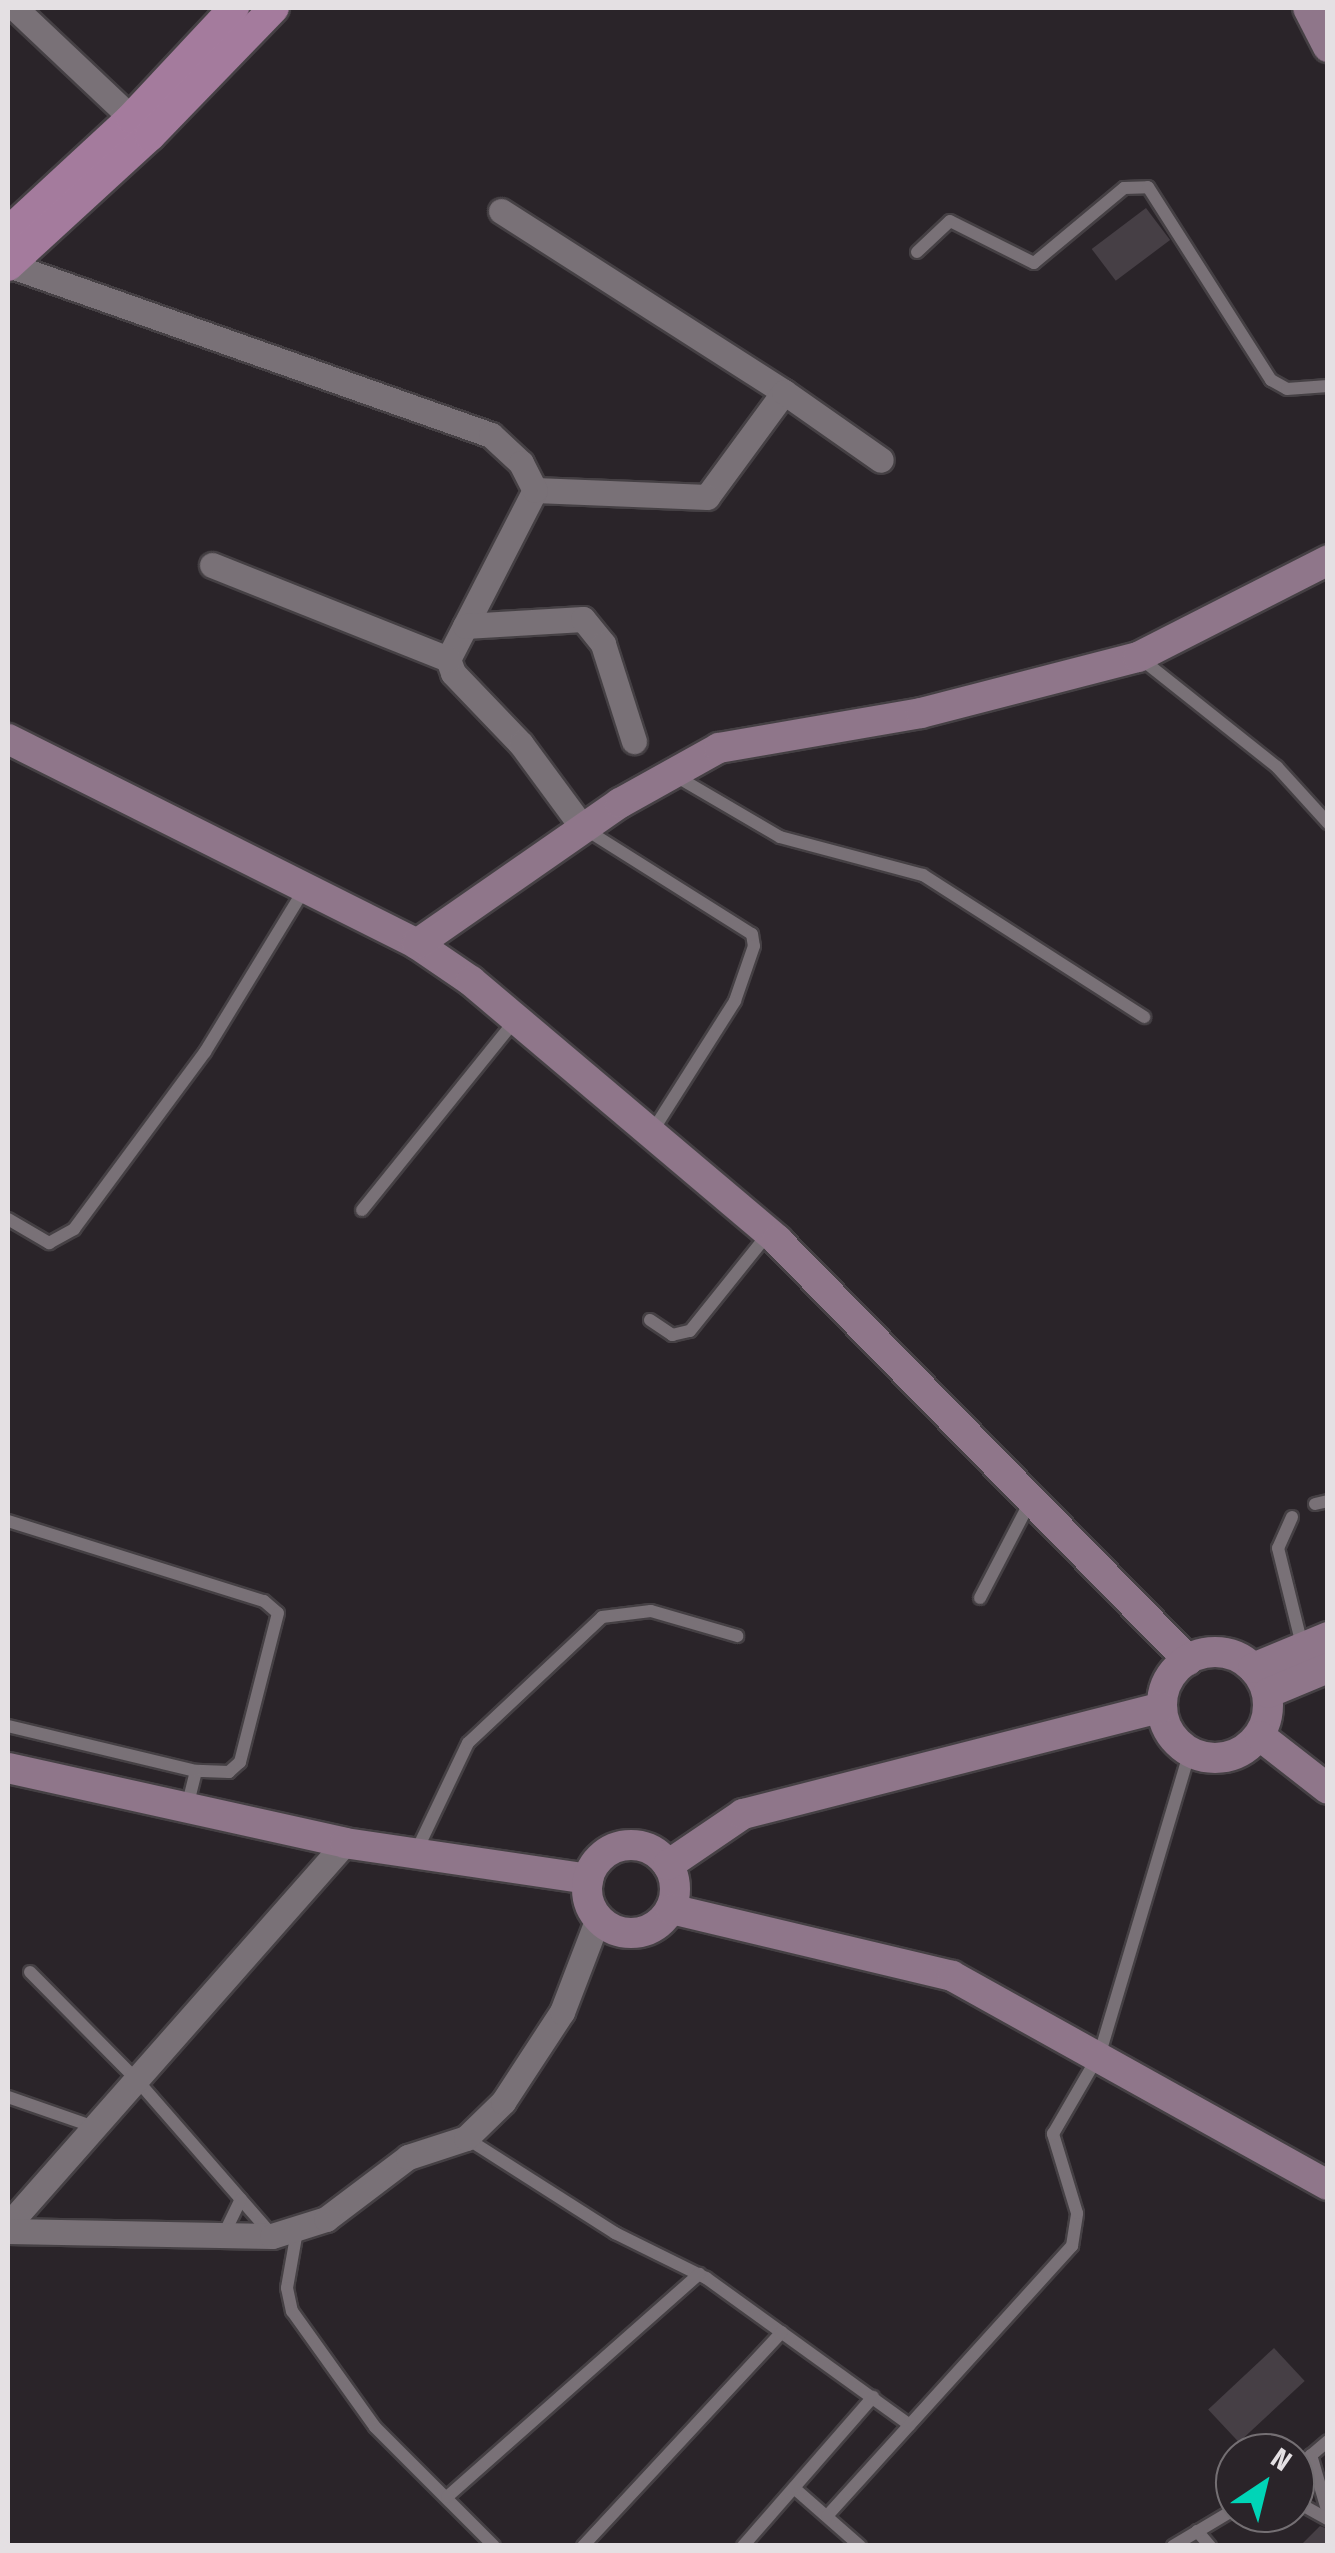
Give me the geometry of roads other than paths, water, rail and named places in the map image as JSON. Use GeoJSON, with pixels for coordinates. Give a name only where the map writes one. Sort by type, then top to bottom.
{"type":"FeatureCollection","features":[{"type":"Feature","properties":{"kind":"main road"},"geometry":{"type":"LineString","coordinates":[[8,265],[141,127],[234,8]]}},
{"type":"Feature","properties":{"kind":"main road"},"geometry":{"type":"LineString","coordinates":[[8,232],[141,127],[274,8]]}},
{"type":"Feature","properties":{"kind":"street"},"geometry":{"type":"LineString","coordinates":[[15,8],[141,127]]}},
{"type":"Feature","properties":{"kind":"street"},"geometry":{"type":"LineString","coordinates":[[1308,8],[1328,47]]}},
{"type":"Feature","properties":{"kind":"street"},"geometry":{"type":"LineString","coordinates":[[501,211],[784,392],[881,460]]}},
{"type":"Feature","properties":{"kind":"street"},"geometry":{"type":"LineString","coordinates":[[8,265],[491,435],[522,463],[535,490]]}},
{"type":"Feature","properties":{"kind":"street"},"geometry":{"type":"LineString","coordinates":[[535,490],[707,497],[784,392]]}},
{"type":"Feature","properties":{"kind":"street"},"geometry":{"type":"LineString","coordinates":[[535,490],[448,659],[453,673],[521,744],[584,828]]}},
{"type":"Feature","properties":{"kind":"street"},"geometry":{"type":"LineString","coordinates":[[418,944],[584,828],[719,748],[921,713],[1138,656],[1328,560]]}},
{"type":"Feature","properties":{"kind":"street"},"geometry":{"type":"LineString","coordinates":[[212,565],[448,659]]}},
{"type":"Feature","properties":{"kind":"street"},"geometry":{"type":"LineString","coordinates":[[465,626],[583,619],[603,644],[634,741]]}},
{"type":"Feature","properties":{"kind":"street"},"geometry":{"type":"LineString","coordinates":[[8,741],[418,944],[516,1019],[769,1232],[1188,1660]]}},
{"type":"Feature","properties":{"kind":"street"},"geometry":{"type":"LineString","coordinates":[[1260,1681],[1315,1642]]}},
{"type":"Feature","properties":{"kind":"street"},"geometry":{"type":"LineString","coordinates":[[1260,1736],[1226,1757],[1190,1752],[1166,1725],[1162,1707],[1172,1674],[1188,1660],[1215,1652],[1260,1681],[1328,1668]]}},
{"type":"Feature","properties":{"kind":"street"},"geometry":{"type":"LineString","coordinates":[[1260,1681],[1260,1736]]}},
{"type":"Feature","properties":{"kind":"street"},"geometry":{"type":"LineString","coordinates":[[668,1865],[743,1814],[1162,1707]]}},
{"type":"Feature","properties":{"kind":"street"},"geometry":{"type":"LineString","coordinates":[[1260,1736],[1328,1789]]}},
{"type":"Feature","properties":{"kind":"street"},"geometry":{"type":"LineString","coordinates":[[8,1768],[345,1844],[588,1878]]}},
{"type":"Feature","properties":{"kind":"street"},"geometry":{"type":"LineString","coordinates":[[8,2228],[345,1844]]}},
{"type":"Feature","properties":{"kind":"street"},"geometry":{"type":"LineString","coordinates":[[8,2228],[223,2236],[285,2234],[345,2208],[408,2158],[466,2138],[503,2102],[562,2012],[598,1918],[588,1878],[602,1855],[630,1844],[658,1854],[674,1879],[671,1908]]}},
{"type":"Feature","properties":{"kind":"street"},"geometry":{"type":"LineString","coordinates":[[598,1918],[636,1932],[671,1908],[952,1976],[1100,2053],[1328,2185]]}},
{"type":"Feature","properties":{"kind":"lane"},"geometry":{"type":"LineString","coordinates":[[917,252],[950,221],[1034,263],[1124,188],[1148,187],[1270,380],[1286,390],[1328,386]]}},
{"type":"Feature","properties":{"kind":"lane"},"geometry":{"type":"LineString","coordinates":[[1138,656],[1277,767],[1328,822]]}},
{"type":"Feature","properties":{"kind":"lane"},"geometry":{"type":"LineString","coordinates":[[672,774],[780,837],[923,875],[1144,1017]]}},
{"type":"Feature","properties":{"kind":"lane"},"geometry":{"type":"LineString","coordinates":[[584,828],[752,934],[754,946],[734,1001],[652,1132]]}},
{"type":"Feature","properties":{"kind":"lane"},"geometry":{"type":"LineString","coordinates":[[8,1219],[49,1244],[74,1229],[205,1052],[304,890]]}},
{"type":"Feature","properties":{"kind":"lane"},"geometry":{"type":"LineString","coordinates":[[362,1210],[516,1019]]}},
{"type":"Feature","properties":{"kind":"lane"},"geometry":{"type":"LineString","coordinates":[[650,1320],[672,1335],[690,1331],[769,1232]]}},
{"type":"Feature","properties":{"kind":"lane"},"geometry":{"type":"LineString","coordinates":[[980,1598],[1032,1498]]}},
{"type":"Feature","properties":{"kind":"lane"},"geometry":{"type":"LineString","coordinates":[[1292,1517],[1278,1548],[1315,1642]]}},
{"type":"Feature","properties":{"kind":"lane"},"geometry":{"type":"LineString","coordinates":[[8,1520],[272,1604],[280,1622],[240,1762],[228,1772],[196,1771],[8,1726]]}},
{"type":"Feature","properties":{"kind":"lane"},"geometry":{"type":"LineString","coordinates":[[415,1854],[468,1743],[602,1617],[650,1611],[738,1636]]}},
{"type":"Feature","properties":{"kind":"lane"},"geometry":{"type":"LineString","coordinates":[[827,2516],[1072,2246],[1076,2213],[1053,2134],[1100,2053],[1190,1752]]}},
{"type":"Feature","properties":{"kind":"lane"},"geometry":{"type":"LineString","coordinates":[[186,1808],[196,1771]]}},
{"type":"Feature","properties":{"kind":"lane"},"geometry":{"type":"LineString","coordinates":[[30,1972],[136,2079],[240,2199],[285,2234],[292,2310],[345,2391],[494,2546]]}},
{"type":"Feature","properties":{"kind":"lane"},"geometry":{"type":"LineString","coordinates":[[8,2097],[94,2127]]}},
{"type":"Feature","properties":{"kind":"lane"},"geometry":{"type":"LineString","coordinates":[[466,2138],[615,2233],[699,2274],[910,2424]]}},
{"type":"Feature","properties":{"kind":"lane"},"geometry":{"type":"LineString","coordinates":[[223,2236],[240,2199]]}},
{"type":"Feature","properties":{"kind":"lane"},"geometry":{"type":"LineString","coordinates":[[447,2497],[699,2274]]}},
{"type":"Feature","properties":{"kind":"lane"},"geometry":{"type":"LineString","coordinates":[[583,2546],[782,2332]]}},
{"type":"Feature","properties":{"kind":"lane"},"geometry":{"type":"LineString","coordinates":[[743,2546],[872,2397]]}},
{"type":"Feature","properties":{"kind":"lane"},"geometry":{"type":"LineString","coordinates":[[1315,2469],[1328,2516]]}},
{"type":"Feature","properties":{"kind":"lane"},"geometry":{"type":"LineString","coordinates":[[794,2488],[860,2546]]}},
{"type":"Feature","properties":{"kind":"lane"},"geometry":{"type":"LineString","coordinates":[[1173,2546],[1215,2520]]}},
{"type":"Feature","properties":{"kind":"lane"},"geometry":{"type":"LineString","coordinates":[[1198,2531],[1210,2546]]}}]}
